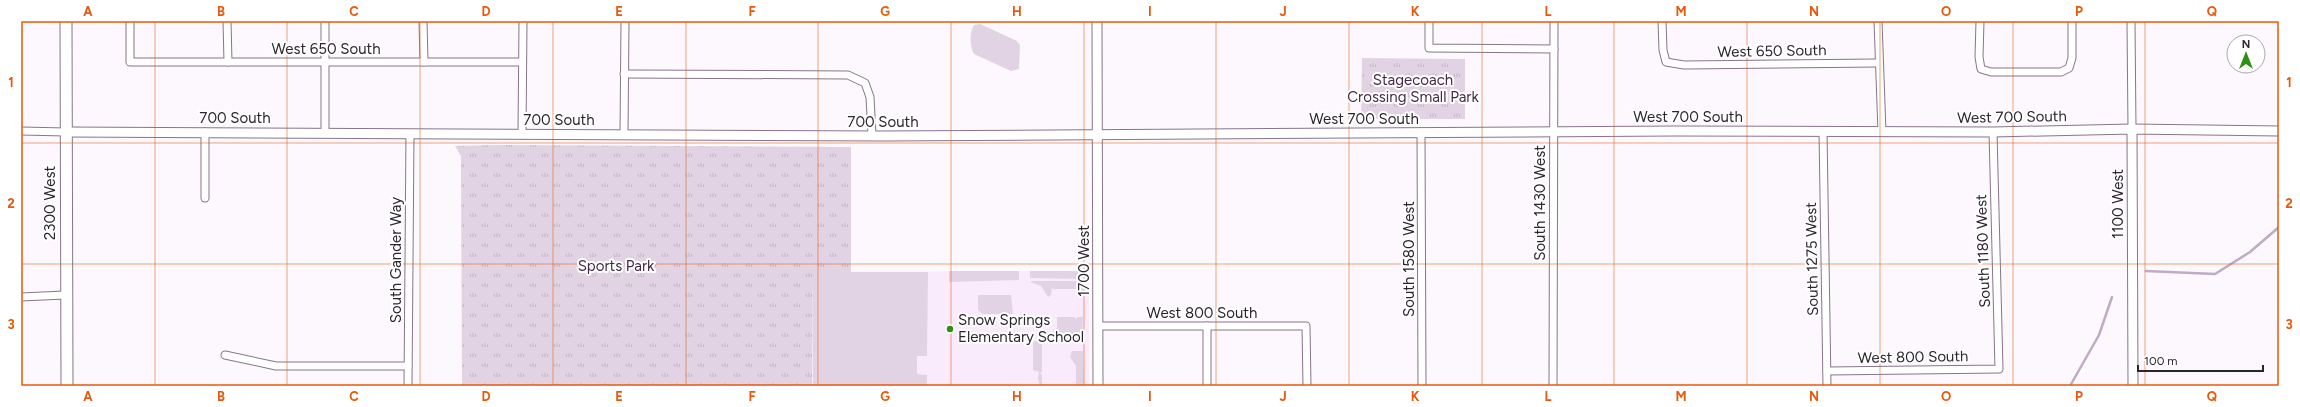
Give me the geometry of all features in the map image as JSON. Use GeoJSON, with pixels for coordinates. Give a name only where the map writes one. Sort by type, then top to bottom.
{"type":"FeatureCollection","features":[{"type":"Feature","properties":{"kind":"main road","name":"2300 West"},"geometry":{"type":"LineString","coordinates":[[66,21],[66,386]]}},
{"type":"Feature","properties":{"kind":"street","name":"West 650 South"},"geometry":{"type":"LineString","coordinates":[[130,21],[130,62],[522,62]]}},
{"type":"Feature","properties":{"kind":"street"},"geometry":{"type":"LineString","coordinates":[[227,21],[228,62]]}},
{"type":"Feature","properties":{"kind":"street"},"geometry":{"type":"LineString","coordinates":[[324,21],[325,133]]}},
{"type":"Feature","properties":{"kind":"street"},"geometry":{"type":"LineString","coordinates":[[423,21],[424,62]]}},
{"type":"Feature","properties":{"kind":"street"},"geometry":{"type":"LineString","coordinates":[[522,134],[523,21]]}},
{"type":"Feature","properties":{"kind":"street"},"geometry":{"type":"LineString","coordinates":[[624,134],[625,21]]}},
{"type":"Feature","properties":{"kind":"street","name":"1700 West"},"geometry":{"type":"LineString","coordinates":[[1097,21],[1098,386]]}},
{"type":"Feature","properties":{"kind":"street"},"geometry":{"type":"LineString","coordinates":[[1429,21],[1429,48],[1554,49]]}},
{"type":"Feature","properties":{"kind":"street","name":"South 1430 West"},"geometry":{"type":"LineString","coordinates":[[1553,386],[1554,21]]}},
{"type":"Feature","properties":{"kind":"street","name":"West 650 South"},"geometry":{"type":"LineString","coordinates":[[1662,21],[1663,50],[1666,62],[1684,65],[1878,63]]}},
{"type":"Feature","properties":{"kind":"street"},"geometry":{"type":"LineString","coordinates":[[1878,21],[1878,63],[1882,132]]}},
{"type":"Feature","properties":{"kind":"street"},"geometry":{"type":"LineString","coordinates":[[1980,21],[1979,57],[1981,69],[1991,72],[2061,72],[2068,68],[2072,58],[2072,21]]}},
{"type":"Feature","properties":{"kind":"street","name":"1100 West"},"geometry":{"type":"LineString","coordinates":[[2130,21],[2133,386]]}},
{"type":"Feature","properties":{"kind":"street"},"geometry":{"type":"LineString","coordinates":[[624,74],[848,75],[865,83],[870,97],[872,136]]}},
{"type":"Feature","properties":{"kind":"street","name":"West 700 South"},"geometry":{"type":"LineString","coordinates":[[1098,135],[1421,132],[1993,132],[2132,129],[2279,131]]}},
{"type":"Feature","properties":{"kind":"street","name":"700 South"},"geometry":{"type":"LineString","coordinates":[[21,131],[872,136],[1098,135]]}},
{"type":"Feature","properties":{"kind":"street","name":"South 1275 West"},"geometry":{"type":"LineString","coordinates":[[1823,131],[1827,386]]}},
{"type":"Feature","properties":{"kind":"street"},"geometry":{"type":"LineString","coordinates":[[205,132],[205,198]]}},
{"type":"Feature","properties":{"kind":"street","name":"South 1580 West"},"geometry":{"type":"LineString","coordinates":[[1421,132],[1422,386]]}},
{"type":"Feature","properties":{"kind":"street","name":"South 1180 West"},"geometry":{"type":"LineString","coordinates":[[1993,132],[1999,369]]}},
{"type":"Feature","properties":{"kind":"street","name":"South Gander Way"},"geometry":{"type":"LineString","coordinates":[[408,386],[410,134]]}},
{"type":"Feature","properties":{"kind":"street"},"geometry":{"type":"LineString","coordinates":[[21,297],[65,295]]}},
{"type":"Feature","properties":{"kind":"street","name":"West 800 South"},"geometry":{"type":"LineString","coordinates":[[1098,326],[1306,326],[1307,386]]}},
{"type":"Feature","properties":{"kind":"street"},"geometry":{"type":"LineString","coordinates":[[1207,326],[1207,386]]}},
{"type":"Feature","properties":{"kind":"street"},"geometry":{"type":"LineString","coordinates":[[225,355],[276,366],[408,366]]}},
{"type":"Feature","properties":{"kind":"street","name":"West 800 South"},"geometry":{"type":"LineString","coordinates":[[1827,371],[1999,369]]}},
{"type":"Feature","properties":{"kind":"shaded area","name":"Snow Springs Elementary School"},"geometry":{"type":"Polygon","coordinates":[[[1089,271],[1089,386],[812,386],[813,272],[1089,271]]]}},
{"type":"Feature","properties":{"kind":"green space"},"geometry":{"type":"Polygon","coordinates":[[[980,24],[1017,41],[1020,45],[1019,69],[1011,71],[974,54],[971,44],[971,32],[974,25],[980,24]]]}},
{"type":"Feature","properties":{"kind":"green space","name":"Stagecoach Crossing Small Park"},"geometry":{"type":"Polygon","coordinates":[[[1362,58],[1465,59],[1465,119],[1361,119],[1362,58]]]}},
{"type":"Feature","properties":{"kind":"green space","name":"Sports Park"},"geometry":{"type":"Polygon","coordinates":[[[455,146],[851,147],[851,272],[813,272],[812,386],[462,386],[461,156],[455,146]]]}},
{"type":"Feature","properties":{"kind":"green space"},"geometry":{"type":"Polygon","coordinates":[[[949,271],[1019,271],[1019,280],[949,282],[949,271]]]}},
{"type":"Feature","properties":{"kind":"green space"},"geometry":{"type":"Polygon","coordinates":[[[1030,271],[1084,271],[1084,276],[1081,279],[1030,278],[1030,271]]]}},
{"type":"Feature","properties":{"kind":"green space"},"geometry":{"type":"Polygon","coordinates":[[[813,272],[928,272],[927,356],[917,356],[917,374],[927,375],[927,386],[813,386],[813,272]]]}},
{"type":"Feature","properties":{"kind":"green space"},"geometry":{"type":"Polygon","coordinates":[[[1081,281],[1084,284],[1083,297],[1077,296],[1077,289],[1053,289],[1052,287],[1051,295],[1048,297],[1041,286],[1030,282],[1081,281]]]}},
{"type":"Feature","properties":{"kind":"green space"},"geometry":{"type":"Polygon","coordinates":[[[978,295],[1011,295],[1013,314],[983,314],[978,310],[978,295]]]}},
{"type":"Feature","properties":{"kind":"green space"},"geometry":{"type":"Polygon","coordinates":[[[1057,317],[1075,317],[1076,319],[1078,317],[1083,317],[1082,338],[1057,338],[1057,317]]]}},
{"type":"Feature","properties":{"kind":"green space"},"geometry":{"type":"Polygon","coordinates":[[[1042,341],[1042,372],[1040,373],[1042,375],[1042,386],[1040,386],[1038,379],[1039,372],[1033,370],[1033,342],[1042,341]]]}},
{"type":"Feature","properties":{"kind":"green space"},"geometry":{"type":"Polygon","coordinates":[[[1072,351],[1083,351],[1084,386],[1076,386],[1076,366],[1070,357],[1072,351]]]}},
{"type":"Feature","properties":{"kind":"waterway"},"geometry":{"type":"LineString","coordinates":[[2146,271],[2215,274],[2250,252],[2279,227]]}},
{"type":"Feature","properties":{"kind":"waterway"},"geometry":{"type":"LineString","coordinates":[[2070,386],[2099,335],[2112,297]]}},
{"type":"Feature","properties":{"kind":"place","name":"Snow Springs Elementary School"},"geometry":{"type":"Point","coordinates":[950,329]}}]}
